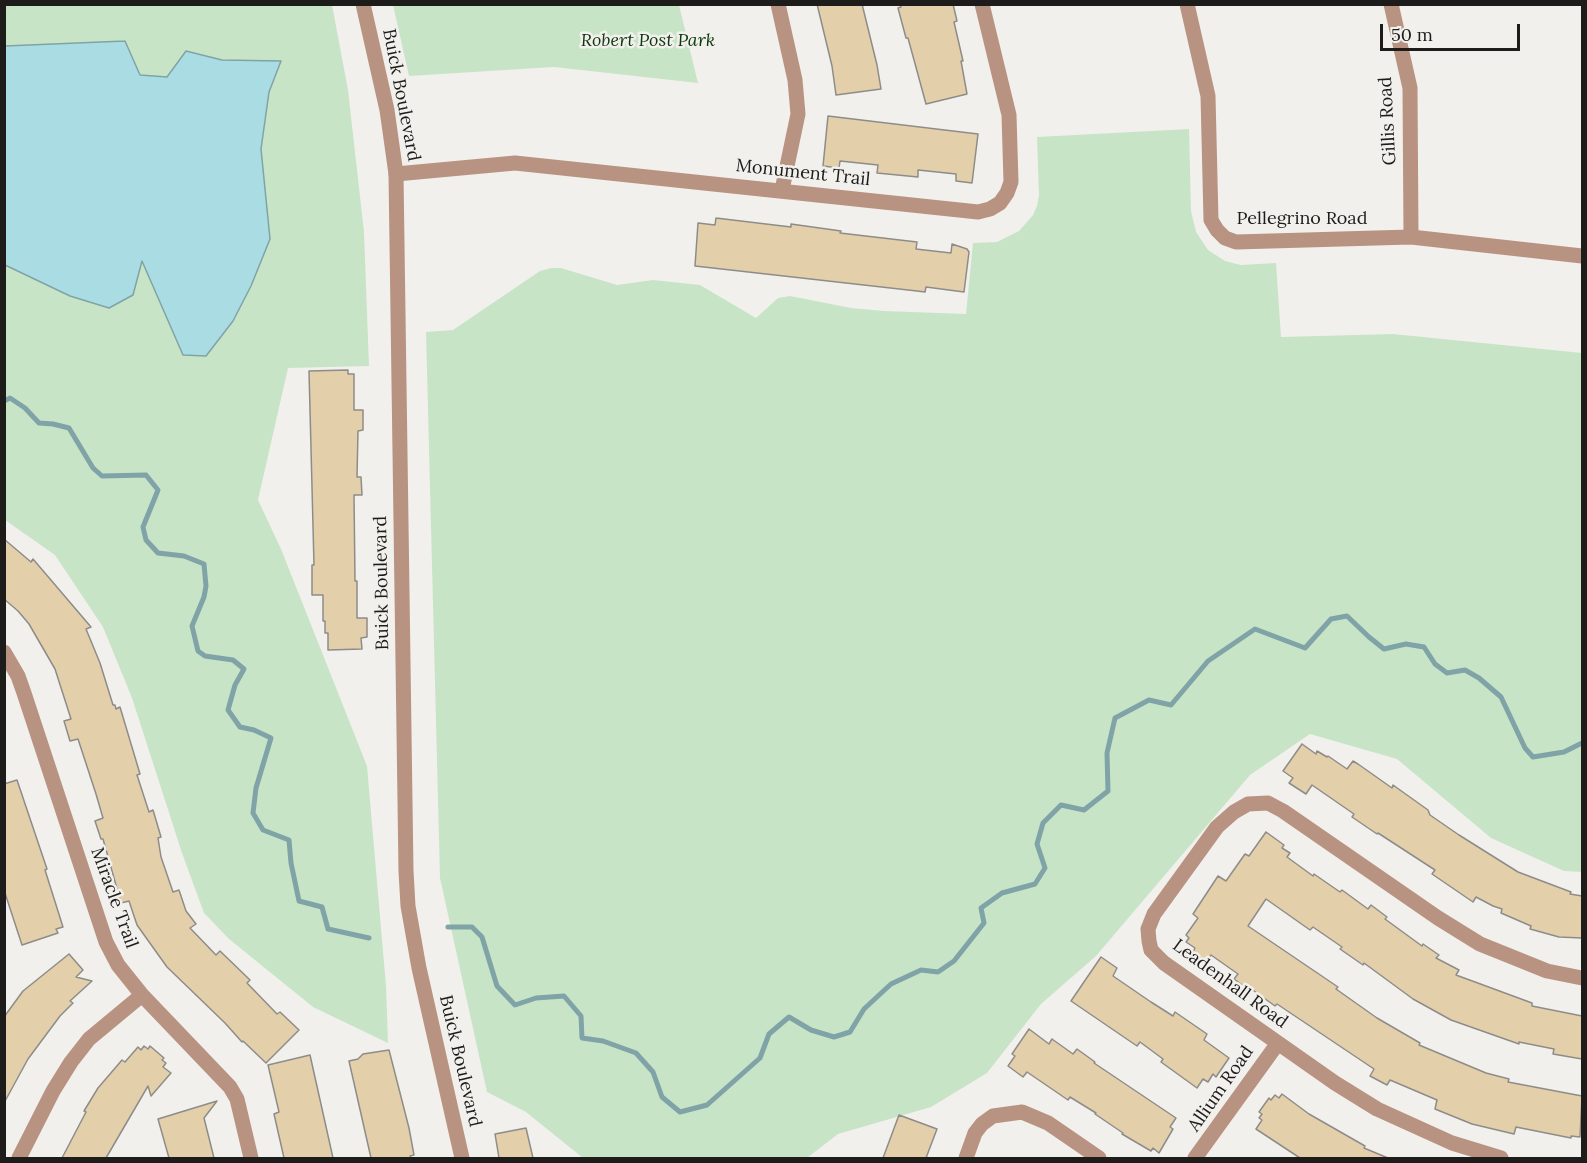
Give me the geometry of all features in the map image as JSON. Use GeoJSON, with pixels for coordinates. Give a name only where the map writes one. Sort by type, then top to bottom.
{"type":"FeatureCollection","features":[{"type":"Feature","properties":{"kind":"street","name":"Buick Boulevard"},"geometry":{"type":"LineString","coordinates":[[363,4],[387,110],[396,174],[408,906],[419,968],[462,1158]]}},
{"type":"Feature","properties":{"kind":"street"},"geometry":{"type":"LineString","coordinates":[[778,4],[795,80],[798,114],[782,190]]}},
{"type":"Feature","properties":{"kind":"street","name":"Monument Trail"},"geometry":{"type":"LineString","coordinates":[[396,174],[515,163],[978,212],[990,209],[1000,203],[1011,182],[1009,115],[982,4]]}},
{"type":"Feature","properties":{"kind":"street","name":"Pellegrino Road"},"geometry":{"type":"LineString","coordinates":[[1187,4],[1208,96],[1211,220],[1225,238],[1236,242],[1411,237],[1582,256]]}},
{"type":"Feature","properties":{"kind":"street","name":"Gillis Road"},"geometry":{"type":"LineString","coordinates":[[1391,4],[1410,88],[1411,237]]}},
{"type":"Feature","properties":{"kind":"street","name":"Miracle Trail"},"geometry":{"type":"LineString","coordinates":[[4,652],[18,676],[24,693],[106,942],[118,965],[142,995],[230,1086],[237,1099],[251,1158]]}},
{"type":"Feature","properties":{"kind":"street","name":"Leadenhall Road"},"geometry":{"type":"LineString","coordinates":[[1501,1158],[1452,1143],[1377,1109],[1164,963],[1151,950],[1149,941],[1149,929],[1154,914],[1217,827],[1234,812],[1248,804],[1268,803],[1480,944],[1548,971],[1582,978]]}},
{"type":"Feature","properties":{"kind":"street"},"geometry":{"type":"LineString","coordinates":[[19,1158],[53,1091],[71,1062],[89,1039],[142,995]]}},
{"type":"Feature","properties":{"kind":"street","name":"Allium Road"},"geometry":{"type":"LineString","coordinates":[[1196,1158],[1278,1042]]}},
{"type":"Feature","properties":{"kind":"street"},"geometry":{"type":"LineString","coordinates":[[966,1158],[975,1133],[982,1124],[993,1116],[1022,1112],[1048,1123],[1099,1158]]}},
{"type":"Feature","properties":{"kind":"green space"},"geometry":{"type":"Polygon","coordinates":[[[4,5],[332,5],[348,90],[364,232],[369,366],[288,368],[258,500],[281,549],[367,766],[386,986],[388,1043],[313,1007],[229,939],[204,913],[182,853],[132,698],[103,627],[55,555],[5,520],[4,5]]]}},
{"type":"Feature","properties":{"kind":"green space","name":"Robert Post Park"},"geometry":{"type":"Polygon","coordinates":[[[393,5],[679,5],[698,83],[554,67],[409,76],[393,5]]]}},
{"type":"Feature","properties":{"kind":"green space"},"geometry":{"type":"Polygon","coordinates":[[[1189,129],[1191,211],[1196,232],[1208,250],[1225,261],[1241,265],[1276,263],[1281,337],[1393,334],[1582,353],[1582,872],[1564,871],[1491,838],[1397,759],[1310,734],[1250,775],[1096,956],[1041,1004],[987,1073],[931,1107],[838,1134],[807,1158],[583,1158],[526,1112],[487,1092],[440,878],[426,332],[453,330],[540,271],[551,268],[561,268],[617,285],[653,280],[700,285],[756,318],[778,298],[790,296],[851,308],[966,314],[973,243],[997,242],[1019,231],[1033,215],[1037,206],[1039,195],[1037,137],[1189,129]]]}},
{"type":"Feature","properties":{"kind":"water"},"geometry":{"type":"Polygon","coordinates":[[[125,41],[140,75],[167,77],[186,51],[222,60],[281,61],[269,92],[261,149],[270,239],[251,286],[233,321],[206,356],[183,355],[142,261],[133,295],[109,308],[70,296],[5,265],[5,46],[125,41]]]}},
{"type":"Feature","properties":{"kind":"building"},"geometry":{"type":"Polygon","coordinates":[[[817,4],[862,4],[881,89],[836,95],[832,66],[817,4]]]}},
{"type":"Feature","properties":{"kind":"building"},"geometry":{"type":"Polygon","coordinates":[[[900,4],[953,4],[967,94],[926,104],[898,8],[901,7],[900,4]]]}},
{"type":"Feature","properties":{"kind":"building"},"geometry":{"type":"Polygon","coordinates":[[[828,116],[978,134],[972,183],[956,181],[956,174],[918,170],[918,177],[877,173],[878,165],[840,161],[839,168],[823,166],[828,116]]]}},
{"type":"Feature","properties":{"kind":"building"},"geometry":{"type":"Polygon","coordinates":[[[716,218],[791,227],[791,224],[841,231],[840,233],[917,242],[916,249],[951,253],[952,244],[967,249],[969,252],[964,292],[926,287],[925,292],[695,266],[698,223],[715,225],[716,218]]]}},
{"type":"Feature","properties":{"kind":"building"},"geometry":{"type":"Polygon","coordinates":[[[348,370],[348,374],[354,374],[354,410],[363,410],[363,430],[358,431],[357,477],[361,477],[362,495],[354,495],[355,581],[357,581],[357,618],[367,618],[367,637],[361,638],[362,649],[328,650],[328,633],[325,633],[325,621],[323,621],[323,595],[312,595],[312,565],[314,565],[309,371],[348,370]]]}},
{"type":"Feature","properties":{"kind":"building"},"geometry":{"type":"Polygon","coordinates":[[[4,539],[31,562],[33,559],[91,627],[86,629],[100,663],[113,705],[116,709],[120,707],[140,774],[137,775],[149,812],[153,810],[161,837],[158,838],[161,857],[173,892],[179,890],[186,911],[196,924],[190,928],[216,955],[220,951],[250,980],[247,983],[277,1014],[280,1012],[299,1030],[266,1063],[167,967],[137,925],[129,901],[121,903],[103,839],[101,839],[95,821],[103,818],[78,739],[70,741],[64,721],[71,719],[55,669],[29,624],[4,599],[4,539]]]}},
{"type":"Feature","properties":{"kind":"building"},"geometry":{"type":"Polygon","coordinates":[[[1302,744],[1316,754],[1317,751],[1328,756],[1347,769],[1353,761],[1392,788],[1393,785],[1428,810],[1430,815],[1518,872],[1571,892],[1570,894],[1582,896],[1582,938],[1559,937],[1530,929],[1531,926],[1501,913],[1502,909],[1476,897],[1473,902],[1432,874],[1435,870],[1352,817],[1354,814],[1312,785],[1306,794],[1289,783],[1293,778],[1283,771],[1302,744]]]}},
{"type":"Feature","properties":{"kind":"building"},"geometry":{"type":"Polygon","coordinates":[[[17,780],[47,869],[45,870],[63,927],[56,929],[58,933],[22,945],[4,890],[4,784],[17,780]]]}},
{"type":"Feature","properties":{"kind":"building"},"geometry":{"type":"Polygon","coordinates":[[[1266,832],[1284,845],[1282,848],[1290,853],[1287,857],[1313,876],[1314,874],[1340,892],[1342,890],[1368,909],[1371,905],[1387,917],[1385,919],[1422,946],[1423,944],[1439,955],[1436,958],[1459,970],[1456,975],[1532,1003],[1532,1006],[1582,1016],[1582,1059],[1553,1054],[1554,1049],[1519,1042],[1519,1044],[1451,1020],[1413,999],[1364,963],[1363,965],[1340,949],[1342,947],[1313,927],[1310,930],[1266,899],[1248,926],[1338,987],[1336,989],[1377,1018],[1420,1043],[1419,1045],[1486,1073],[1509,1079],[1508,1082],[1582,1096],[1580,1137],[1571,1136],[1571,1138],[1516,1127],[1514,1134],[1472,1124],[1435,1109],[1437,1100],[1390,1080],[1387,1085],[1370,1076],[1374,1069],[1277,1004],[1275,1006],[1250,988],[1249,990],[1234,979],[1238,974],[1211,955],[1206,962],[1193,952],[1195,948],[1186,942],[1189,938],[1186,935],[1198,918],[1193,914],[1218,876],[1226,881],[1245,854],[1249,856],[1266,832]]]}},
{"type":"Feature","properties":{"kind":"building"},"geometry":{"type":"Polygon","coordinates":[[[69,954],[83,970],[76,977],[92,981],[70,1001],[73,1003],[60,1016],[28,1059],[4,1103],[4,1017],[23,991],[69,954]]]}},
{"type":"Feature","properties":{"kind":"building"},"geometry":{"type":"Polygon","coordinates":[[[1101,957],[1117,968],[1113,976],[1173,1016],[1175,1012],[1207,1034],[1204,1040],[1229,1058],[1216,1077],[1213,1074],[1208,1082],[1203,1079],[1197,1088],[1161,1062],[1163,1059],[1140,1042],[1137,1046],[1071,1001],[1101,957]]]}},
{"type":"Feature","properties":{"kind":"building"},"geometry":{"type":"Polygon","coordinates":[[[1029,1029],[1049,1044],[1052,1039],[1073,1054],[1077,1049],[1176,1118],[1170,1127],[1173,1129],[1159,1153],[1153,1148],[1151,1151],[1122,1134],[1096,1113],[1070,1097],[1068,1100],[1027,1072],[1023,1077],[1008,1066],[1015,1056],[1012,1054],[1029,1029]]]}},
{"type":"Feature","properties":{"kind":"building"},"geometry":{"type":"Polygon","coordinates":[[[144,1046],[148,1049],[150,1046],[164,1058],[162,1060],[166,1063],[163,1067],[171,1073],[151,1096],[148,1086],[106,1158],[62,1158],[86,1112],[84,1111],[98,1088],[122,1060],[125,1062],[138,1047],[141,1050],[144,1046]]]}},
{"type":"Feature","properties":{"kind":"building"},"geometry":{"type":"Polygon","coordinates":[[[389,1050],[409,1128],[414,1155],[410,1156],[411,1158],[371,1158],[349,1061],[358,1059],[363,1054],[389,1050]]]}},
{"type":"Feature","properties":{"kind":"building"},"geometry":{"type":"Polygon","coordinates":[[[310,1055],[333,1158],[284,1158],[274,1114],[279,1112],[268,1065],[310,1055]]]}},
{"type":"Feature","properties":{"kind":"building"},"geometry":{"type":"Polygon","coordinates":[[[1282,1094],[1309,1114],[1365,1146],[1364,1148],[1388,1158],[1300,1158],[1256,1129],[1262,1120],[1259,1118],[1262,1114],[1259,1112],[1269,1098],[1271,1100],[1275,1095],[1279,1098],[1282,1094]]]}},
{"type":"Feature","properties":{"kind":"building"},"geometry":{"type":"Polygon","coordinates":[[[217,1101],[204,1118],[214,1158],[169,1158],[158,1119],[217,1101]]]}},
{"type":"Feature","properties":{"kind":"building"},"geometry":{"type":"Polygon","coordinates":[[[899,1115],[937,1129],[926,1158],[883,1158],[899,1115]]]}},
{"type":"Feature","properties":{"kind":"building"},"geometry":{"type":"Polygon","coordinates":[[[526,1128],[533,1158],[499,1158],[495,1134],[526,1128]]]}},
{"type":"Feature","properties":{"kind":"waterway"},"geometry":{"type":"LineString","coordinates":[[4,401],[10,398],[25,408],[39,423],[69,428],[93,468],[102,476],[146,475],[158,490],[143,527],[146,540],[158,553],[184,556],[204,564],[206,586],[204,597],[192,626],[198,651],[205,656],[233,660],[244,669],[235,685],[228,710],[240,727],[254,730],[271,738],[256,788],[253,813],[263,830],[289,840],[299,901],[322,907],[328,929],[369,938]]}},
{"type":"Feature","properties":{"kind":"waterway"},"geometry":{"type":"LineString","coordinates":[[448,927],[472,927],[482,937],[497,986],[515,1005],[536,998],[564,996],[581,1016],[582,1038],[603,1041],[636,1053],[653,1072],[662,1097],[680,1112],[707,1105],[760,1058],[769,1034],[789,1017],[811,1030],[834,1037],[850,1032],[864,1009],[891,984],[921,970],[938,972],[954,961],[984,923],[981,908],[1002,893],[1035,884],[1045,868],[1037,844],[1043,823],[1061,805],[1084,810],[1108,791],[1107,753],[1115,718],[1149,700],[1171,705],[1208,661],[1255,629],[1305,648],[1331,619],[1347,616],[1384,649],[1406,644],[1424,647],[1435,664],[1447,673],[1465,670],[1479,678],[1501,697],[1525,748],[1533,757],[1564,752],[1582,743]]}}]}
